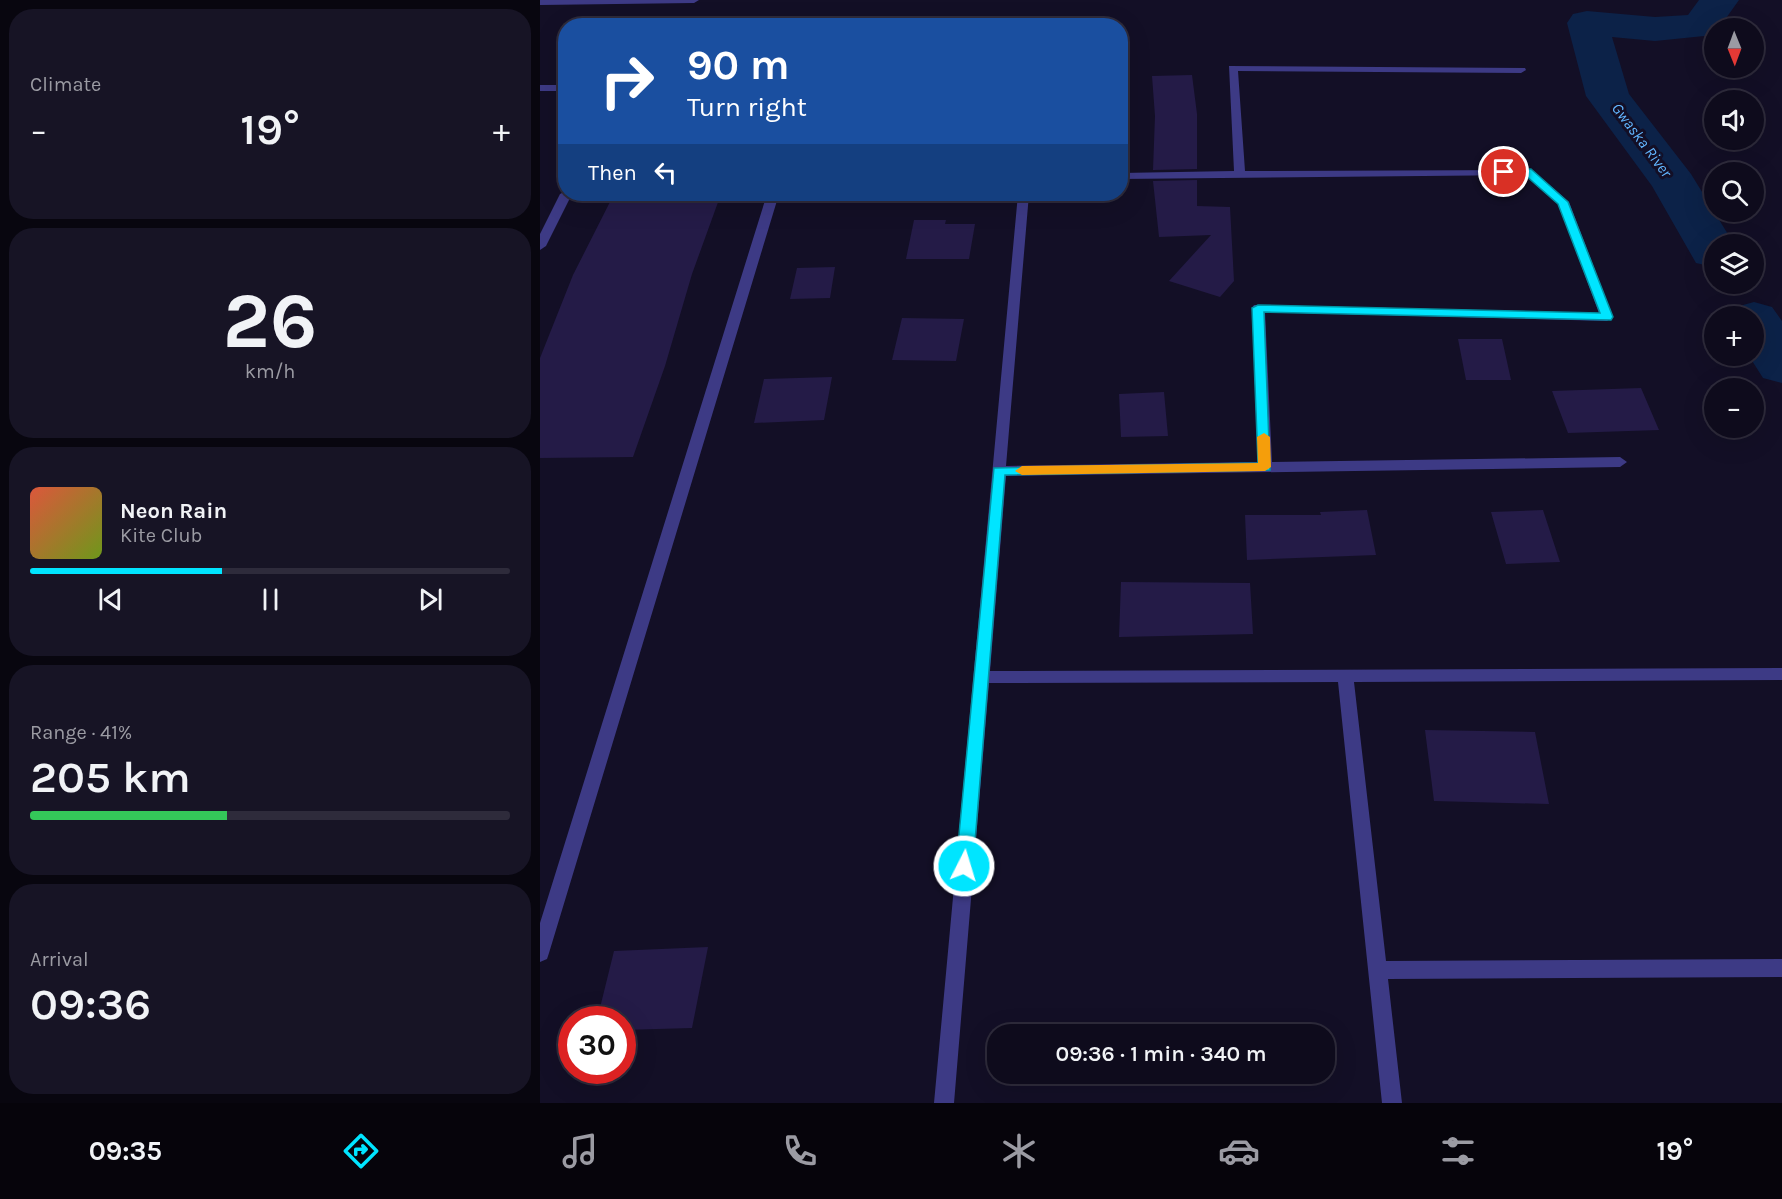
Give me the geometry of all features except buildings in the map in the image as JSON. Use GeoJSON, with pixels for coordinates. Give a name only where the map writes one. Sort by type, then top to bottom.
{"type":"FeatureCollection","features":[{"type":"Feature","properties":{"kind":"street"},"geometry":{"type":"LineString","coordinates":[[540,2],[694,0]]}},
{"type":"Feature","properties":{"kind":"street"},"geometry":{"type":"LineString","coordinates":[[1240,174],[1233,68],[1521,70]]}},
{"type":"Feature","properties":{"kind":"street"},"geometry":{"type":"LineString","coordinates":[[540,88],[558,88]]}},
{"type":"Feature","properties":{"kind":"street"},"geometry":{"type":"LineString","coordinates":[[1128,176],[1527,172],[1563,202],[1607,317],[1258,308],[1265,467]]}},
{"type":"Feature","properties":{"kind":"street"},"geometry":{"type":"LineString","coordinates":[[540,246],[562,201]]}},
{"type":"Feature","properties":{"kind":"street"},"geometry":{"type":"LineString","coordinates":[[540,953],[770,201]]}},
{"type":"Feature","properties":{"kind":"street"},"geometry":{"type":"LineString","coordinates":[[944,1103],[1022,201]]}},
{"type":"Feature","properties":{"kind":"street"},"geometry":{"type":"LineString","coordinates":[[998,471],[1620,462]]}},
{"type":"Feature","properties":{"kind":"street"},"geometry":{"type":"LineString","coordinates":[[1346,674],[1392,1103]]}},
{"type":"Feature","properties":{"kind":"street"},"geometry":{"type":"LineString","coordinates":[[981,677],[1782,674]]}},
{"type":"Feature","properties":{"kind":"street"},"geometry":{"type":"LineString","coordinates":[[1378,970],[1782,968]]}},
{"type":"Feature","properties":{"kind":"waterway","name":"Gwaska River"},"geometry":{"type":"LineString","coordinates":[[1704,235],[1674,184],[1608,96],[1587,23],[1655,29],[1700,26],[1719,0]]}},
{"type":"Feature","properties":{"kind":"waterway","name":"Gwaska River"},"geometry":{"type":"LineString","coordinates":[[1764,335],[1782,366]]}},
{"type":"Feature","properties":{"kind":"slow traffic"},"geometry":{"type":"LineString","coordinates":[[1022,471],[1265,467],[1264,437]]}},
{"type":"Feature","properties":{"kind":"route"},"geometry":{"type":"LineString","coordinates":[[964,866],[998,471],[1265,467],[1258,308],[1607,317],[1563,202],[1527,172],[1504,172]]}}]}
